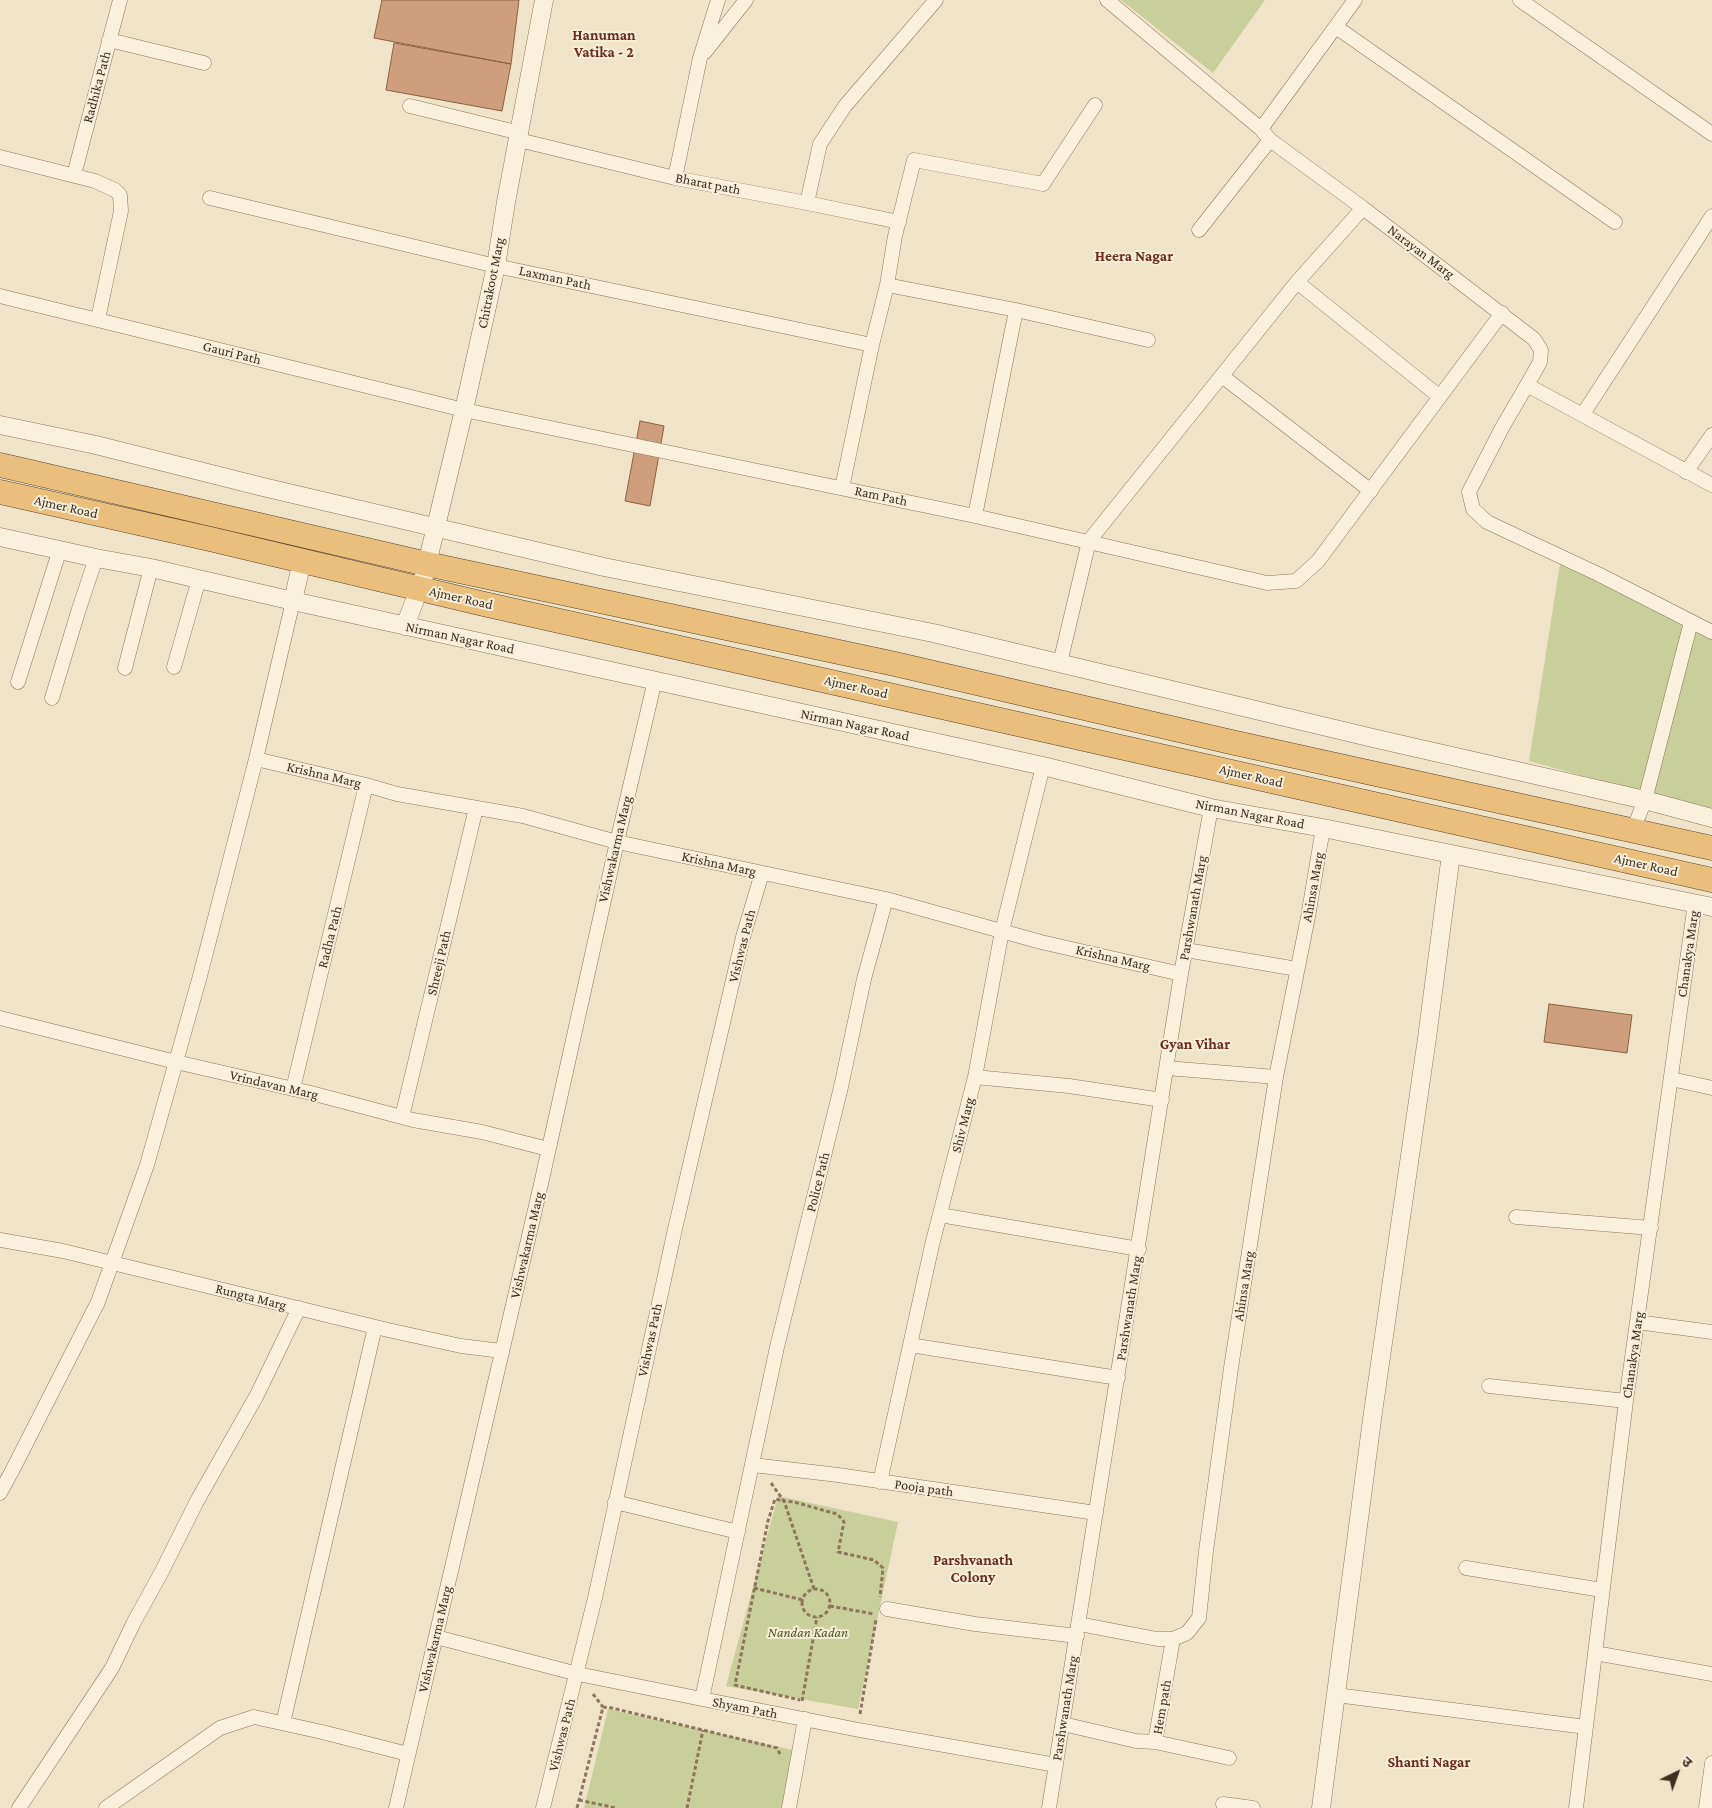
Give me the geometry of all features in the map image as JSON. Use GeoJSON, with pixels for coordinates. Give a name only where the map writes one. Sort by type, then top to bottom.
{"type":"FeatureCollection","features":[{"type":"Feature","properties":{"kind":"highway","name":"Ajmer Road"},"geometry":{"type":"LineString","coordinates":[[0,465],[427,564],[895,664],[1241,744],[1712,848]]}},
{"type":"Feature","properties":{"kind":"highway","name":"Ajmer Road"},"geometry":{"type":"LineString","coordinates":[[0,492],[419,589],[1712,880]]}},
{"type":"Feature","properties":{"kind":"street","name":"Radhika Path"},"geometry":{"type":"LineString","coordinates":[[74,175],[120,0]]}},
{"type":"Feature","properties":{"kind":"street","name":"Chitrakoot Marg"},"geometry":{"type":"LineString","coordinates":[[405,626],[427,564],[496,266],[506,202],[544,0]]}},
{"type":"Feature","properties":{"kind":"street"},"geometry":{"type":"LineString","coordinates":[[675,178],[700,58],[718,0]]}},
{"type":"Feature","properties":{"kind":"street"},"geometry":{"type":"LineString","coordinates":[[700,58],[746,0]]}},
{"type":"Feature","properties":{"kind":"street"},"geometry":{"type":"LineString","coordinates":[[807,202],[820,144],[845,106],[936,0]]}},
{"type":"Feature","properties":{"kind":"street","name":"Narayan Marg"},"geometry":{"type":"LineString","coordinates":[[1106,0],[1266,135],[1534,339],[1541,350],[1540,362],[1527,385]]}},
{"type":"Feature","properties":{"kind":"street"},"geometry":{"type":"LineString","coordinates":[[1199,230],[1266,135],[1355,0]]}},
{"type":"Feature","properties":{"kind":"street"},"geometry":{"type":"LineString","coordinates":[[1520,0],[1712,134]]}},
{"type":"Feature","properties":{"kind":"street"},"geometry":{"type":"LineString","coordinates":[[1336,27],[1615,222]]}},
{"type":"Feature","properties":{"kind":"street"},"geometry":{"type":"LineString","coordinates":[[109,40],[204,63]]}},
{"type":"Feature","properties":{"kind":"street"},"geometry":{"type":"LineString","coordinates":[[842,488],[872,344],[914,160],[1043,184],[1095,105]]}},
{"type":"Feature","properties":{"kind":"street","name":"Bharat path"},"geometry":{"type":"LineString","coordinates":[[410,106],[675,178],[807,202],[899,222]]}},
{"type":"Feature","properties":{"kind":"street"},"geometry":{"type":"LineString","coordinates":[[0,157],[95,181],[115,190],[120,195],[121,211],[98,319]]}},
{"type":"Feature","properties":{"kind":"street","name":"Laxman Path"},"geometry":{"type":"LineString","coordinates":[[210,198],[496,266],[872,344]]}},
{"type":"Feature","properties":{"kind":"street"},"geometry":{"type":"LineString","coordinates":[[1060,663],[1089,541],[1297,282],[1363,208]]}},
{"type":"Feature","properties":{"kind":"street"},"geometry":{"type":"LineString","coordinates":[[1583,414],[1712,216]]}},
{"type":"Feature","properties":{"kind":"street"},"geometry":{"type":"LineString","coordinates":[[1297,282],[1440,397]]}},
{"type":"Feature","properties":{"kind":"street"},"geometry":{"type":"LineString","coordinates":[[887,285],[1016,310],[1148,340]]}},
{"type":"Feature","properties":{"kind":"street","name":"Gauri Path"},"geometry":{"type":"LineString","coordinates":[[0,296],[464,410]]}},
{"type":"Feature","properties":{"kind":"street"},"geometry":{"type":"LineString","coordinates":[[975,516],[1016,310]]}},
{"type":"Feature","properties":{"kind":"street"},"geometry":{"type":"LineString","coordinates":[[1222,376],[1371,492],[1502,313]]}},
{"type":"Feature","properties":{"kind":"street"},"geometry":{"type":"LineString","coordinates":[[1712,485],[1527,385],[1503,426],[1469,492],[1473,509],[1487,522],[1598,574],[1712,632]]}},
{"type":"Feature","properties":{"kind":"street","name":"Ram Path"},"geometry":{"type":"LineString","coordinates":[[464,410],[975,516],[1267,583],[1296,581],[1318,561],[1371,492]]}},
{"type":"Feature","properties":{"kind":"street"},"geometry":{"type":"LineString","coordinates":[[0,425],[96,445],[263,488],[604,566],[933,633],[1645,800],[1712,818]]}},
{"type":"Feature","properties":{"kind":"street"},"geometry":{"type":"LineString","coordinates":[[1686,472],[1712,435]]}},
{"type":"Feature","properties":{"kind":"street","name":"Nirman Nagar Road"},"geometry":{"type":"LineString","coordinates":[[0,536],[1043,766],[1211,808],[1323,828],[1704,905]]}},
{"type":"Feature","properties":{"kind":"street"},"geometry":{"type":"LineString","coordinates":[[18,682],[60,550]]}},
{"type":"Feature","properties":{"kind":"street"},"geometry":{"type":"LineString","coordinates":[[52,698],[96,558]]}},
{"type":"Feature","properties":{"kind":"street"},"geometry":{"type":"LineString","coordinates":[[0,1493],[98,1302],[147,1165],[200,976],[256,759],[302,561]]}},
{"type":"Feature","properties":{"kind":"street"},"geometry":{"type":"LineString","coordinates":[[125,668],[152,568]]}},
{"type":"Feature","properties":{"kind":"street"},"geometry":{"type":"LineString","coordinates":[[174,667],[199,579]]}},
{"type":"Feature","properties":{"kind":"street"},"geometry":{"type":"LineString","coordinates":[[1633,830],[1645,800],[1691,622]]}},
{"type":"Feature","properties":{"kind":"street","name":"Vishwakarma Marg"},"geometry":{"type":"LineString","coordinates":[[396,1808],[654,680]]}},
{"type":"Feature","properties":{"kind":"street","name":"Krishna Marg"},"geometry":{"type":"LineString","coordinates":[[256,759],[397,794],[523,816],[616,842],[886,899],[1050,944],[1182,974]]}},
{"type":"Feature","properties":{"kind":"street","name":"Shiv Marg"},"geometry":{"type":"LineString","coordinates":[[880,1482],[940,1215],[975,1077],[1002,931],[1043,766]]}},
{"type":"Feature","properties":{"kind":"street","name":"Radha Path"},"geometry":{"type":"LineString","coordinates":[[293,1089],[366,785]]}},
{"type":"Feature","properties":{"kind":"street","name":"Shreeji Path"},"geometry":{"type":"LineString","coordinates":[[402,1117],[476,808]]}},
{"type":"Feature","properties":{"kind":"street","name":"Parshwanath Marg"},"geometry":{"type":"LineString","coordinates":[[1050,1808],[1182,974],[1211,808]]}},
{"type":"Feature","properties":{"kind":"street","name":"Ahinsa Marg"},"geometry":{"type":"LineString","coordinates":[[1173,1639],[1187,1633],[1199,1618],[1230,1368],[1276,1077],[1323,828]]}},
{"type":"Feature","properties":{"kind":"street"},"geometry":{"type":"LineString","coordinates":[[1321,1808],[1373,1412],[1427,1038],[1450,854]]}},
{"type":"Feature","properties":{"kind":"street","name":"Vishwas Path"},"geometry":{"type":"LineString","coordinates":[[543,1808],[596,1598],[615,1502],[675,1229],[744,937],[762,873]]}},
{"type":"Feature","properties":{"kind":"street","name":"Police Path"},"geometry":{"type":"LineString","coordinates":[[702,1699],[738,1532],[756,1466],[777,1348],[841,1087],[864,979],[886,899]]}},
{"type":"Feature","properties":{"kind":"street","name":"Chanakya Marg"},"geometry":{"type":"LineString","coordinates":[[1576,1808],[1626,1401],[1671,1079],[1704,905]]}},
{"type":"Feature","properties":{"kind":"street"},"geometry":{"type":"LineString","coordinates":[[1186,950],[1297,969]]}},
{"type":"Feature","properties":{"kind":"street","name":"Vrindavan Marg"},"geometry":{"type":"LineString","coordinates":[[0,1018],[402,1117],[482,1132],[548,1148]]}},
{"type":"Feature","properties":{"kind":"street"},"geometry":{"type":"LineString","coordinates":[[1167,1068],[1276,1077]]}},
{"type":"Feature","properties":{"kind":"street"},"geometry":{"type":"LineString","coordinates":[[975,1077],[1069,1086],[1162,1100]]}},
{"type":"Feature","properties":{"kind":"street"},"geometry":{"type":"LineString","coordinates":[[1671,1079],[1712,1088]]}},
{"type":"Feature","properties":{"kind":"street"},"geometry":{"type":"LineString","coordinates":[[940,1215],[1139,1249]]}},
{"type":"Feature","properties":{"kind":"street"},"geometry":{"type":"LineString","coordinates":[[1516,1217],[1651,1228]]}},
{"type":"Feature","properties":{"kind":"street","name":"Rungta Marg"},"geometry":{"type":"LineString","coordinates":[[0,1240],[63,1251],[375,1327],[461,1346],[502,1351]]}},
{"type":"Feature","properties":{"kind":"street"},"geometry":{"type":"LineString","coordinates":[[20,1808],[112,1668],[197,1501],[257,1395],[299,1308]]}},
{"type":"Feature","properties":{"kind":"street"},"geometry":{"type":"LineString","coordinates":[[1638,1322],[1712,1332]]}},
{"type":"Feature","properties":{"kind":"street"},"geometry":{"type":"LineString","coordinates":[[283,1723],[375,1327]]}},
{"type":"Feature","properties":{"kind":"street"},"geometry":{"type":"LineString","coordinates":[[910,1345],[1118,1378]]}},
{"type":"Feature","properties":{"kind":"street"},"geometry":{"type":"LineString","coordinates":[[1489,1386],[1626,1401]]}},
{"type":"Feature","properties":{"kind":"street","name":"Pooja path"},"geometry":{"type":"LineString","coordinates":[[756,1466],[838,1475],[1096,1513]]}},
{"type":"Feature","properties":{"kind":"street"},"geometry":{"type":"LineString","coordinates":[[615,1502],[738,1532]]}},
{"type":"Feature","properties":{"kind":"street"},"geometry":{"type":"LineString","coordinates":[[1466,1568],[1602,1590]]}},
{"type":"Feature","properties":{"kind":"street"},"geometry":{"type":"LineString","coordinates":[[883,1607],[975,1624],[1078,1630],[1157,1639],[1173,1639]]}},
{"type":"Feature","properties":{"kind":"street","name":"Shyam Path"},"geometry":{"type":"LineString","coordinates":[[436,1637],[578,1674],[805,1719],[1056,1765]]}},
{"type":"Feature","properties":{"kind":"street","name":"Hem path"},"geometry":{"type":"LineString","coordinates":[[1063,1724],[1136,1741],[1155,1742],[1173,1639]]}},
{"type":"Feature","properties":{"kind":"street"},"geometry":{"type":"LineString","coordinates":[[1595,1652],[1712,1674]]}},
{"type":"Feature","properties":{"kind":"street"},"geometry":{"type":"LineString","coordinates":[[1336,1695],[1586,1727]]}},
{"type":"Feature","properties":{"kind":"street"},"geometry":{"type":"LineString","coordinates":[[106,1808],[220,1728],[254,1717],[408,1754]]}},
{"type":"Feature","properties":{"kind":"street"},"geometry":{"type":"LineString","coordinates":[[789,1808],[805,1719]]}},
{"type":"Feature","properties":{"kind":"street"},"geometry":{"type":"LineString","coordinates":[[1155,1742],[1229,1758]]}},
{"type":"Feature","properties":{"kind":"street"},"geometry":{"type":"LineString","coordinates":[[1706,1808],[1712,1768]]}},
{"type":"Feature","properties":{"kind":"street"},"geometry":{"type":"LineString","coordinates":[[1223,1804],[1253,1808]]}},
{"type":"Feature","properties":{"kind":"path"},"geometry":{"type":"LineString","coordinates":[[756,1466],[784,1500],[814,1589]]}},
{"type":"Feature","properties":{"kind":"path"},"geometry":{"type":"LineString","coordinates":[[811,1703],[735,1685],[768,1521],[775,1499],[837,1514],[842,1519],[844,1522],[838,1552],[874,1560],[883,1568],[883,1607]]}},
{"type":"Feature","properties":{"kind":"path"},"geometry":{"type":"LineString","coordinates":[[754,1588],[803,1600]]}},
{"type":"Feature","properties":{"kind":"path"},"geometry":{"type":"LineString","coordinates":[[814,1589],[819,1589],[827,1594],[830,1602],[830,1606],[825,1614],[817,1617],[812,1616],[803,1608],[803,1600],[807,1593],[814,1589]]}},
{"type":"Feature","properties":{"kind":"path"},"geometry":{"type":"LineString","coordinates":[[830,1606],[877,1614],[861,1714],[852,1712]]}},
{"type":"Feature","properties":{"kind":"path"},"geometry":{"type":"LineString","coordinates":[[802,1701],[817,1617]]}},
{"type":"Feature","properties":{"kind":"path"},"geometry":{"type":"LineString","coordinates":[[577,1808],[603,1707],[777,1748],[781,1753],[782,1759]]}},
{"type":"Feature","properties":{"kind":"path"},"geometry":{"type":"LineString","coordinates":[[687,1808],[703,1730]]}},
{"type":"Feature","properties":{"kind":"path"},"geometry":{"type":"LineString","coordinates":[[579,1800],[616,1808]]}},
{"type":"Feature","properties":{"kind":"green space"},"geometry":{"type":"Polygon","coordinates":[[[1121,0],[1265,0],[1213,73],[1121,0]]]}},
{"type":"Feature","properties":{"kind":"green space"},"geometry":{"type":"Polygon","coordinates":[[[1561,557],[1712,634],[1712,812],[1529,761],[1561,557]]]}},
{"type":"Feature","properties":{"kind":"green space","name":"Nandan Kadan"},"geometry":{"type":"Polygon","coordinates":[[[778,1496],[898,1522],[858,1709],[726,1686],[778,1496]]]}},
{"type":"Feature","properties":{"kind":"green space"},"geometry":{"type":"Polygon","coordinates":[[[608,1709],[793,1750],[783,1808],[584,1808],[608,1709]]]}},
{"type":"Feature","properties":{"kind":"building"},"geometry":{"type":"Polygon","coordinates":[[[382,0],[519,0],[511,64],[374,38],[382,0]]]}},
{"type":"Feature","properties":{"kind":"building"},"geometry":{"type":"Polygon","coordinates":[[[394,43],[511,64],[502,111],[386,90],[394,43]]]}},
{"type":"Feature","properties":{"kind":"building"},"geometry":{"type":"Polygon","coordinates":[[[640,421],[664,426],[650,506],[625,501],[640,421]]]}},
{"type":"Feature","properties":{"kind":"building"},"geometry":{"type":"Polygon","coordinates":[[[1549,1004],[1632,1015],[1627,1053],[1544,1042],[1549,1004]]]}},
{"type":"Feature","properties":{"kind":"district","name":"Hanuman Vatika - 2"},"geometry":{"type":"Point","coordinates":[604,44]}},
{"type":"Feature","properties":{"kind":"district","name":"Heera Nagar"},"geometry":{"type":"Point","coordinates":[1134,256]}},
{"type":"Feature","properties":{"kind":"district","name":"Gyan Vihar"},"geometry":{"type":"Point","coordinates":[1195,1044]}},
{"type":"Feature","properties":{"kind":"district","name":"Parshvanath Colony"},"geometry":{"type":"Point","coordinates":[973,1568]}},
{"type":"Feature","properties":{"kind":"district","name":"Shanti Nagar"},"geometry":{"type":"Point","coordinates":[1429,1762]}}]}
